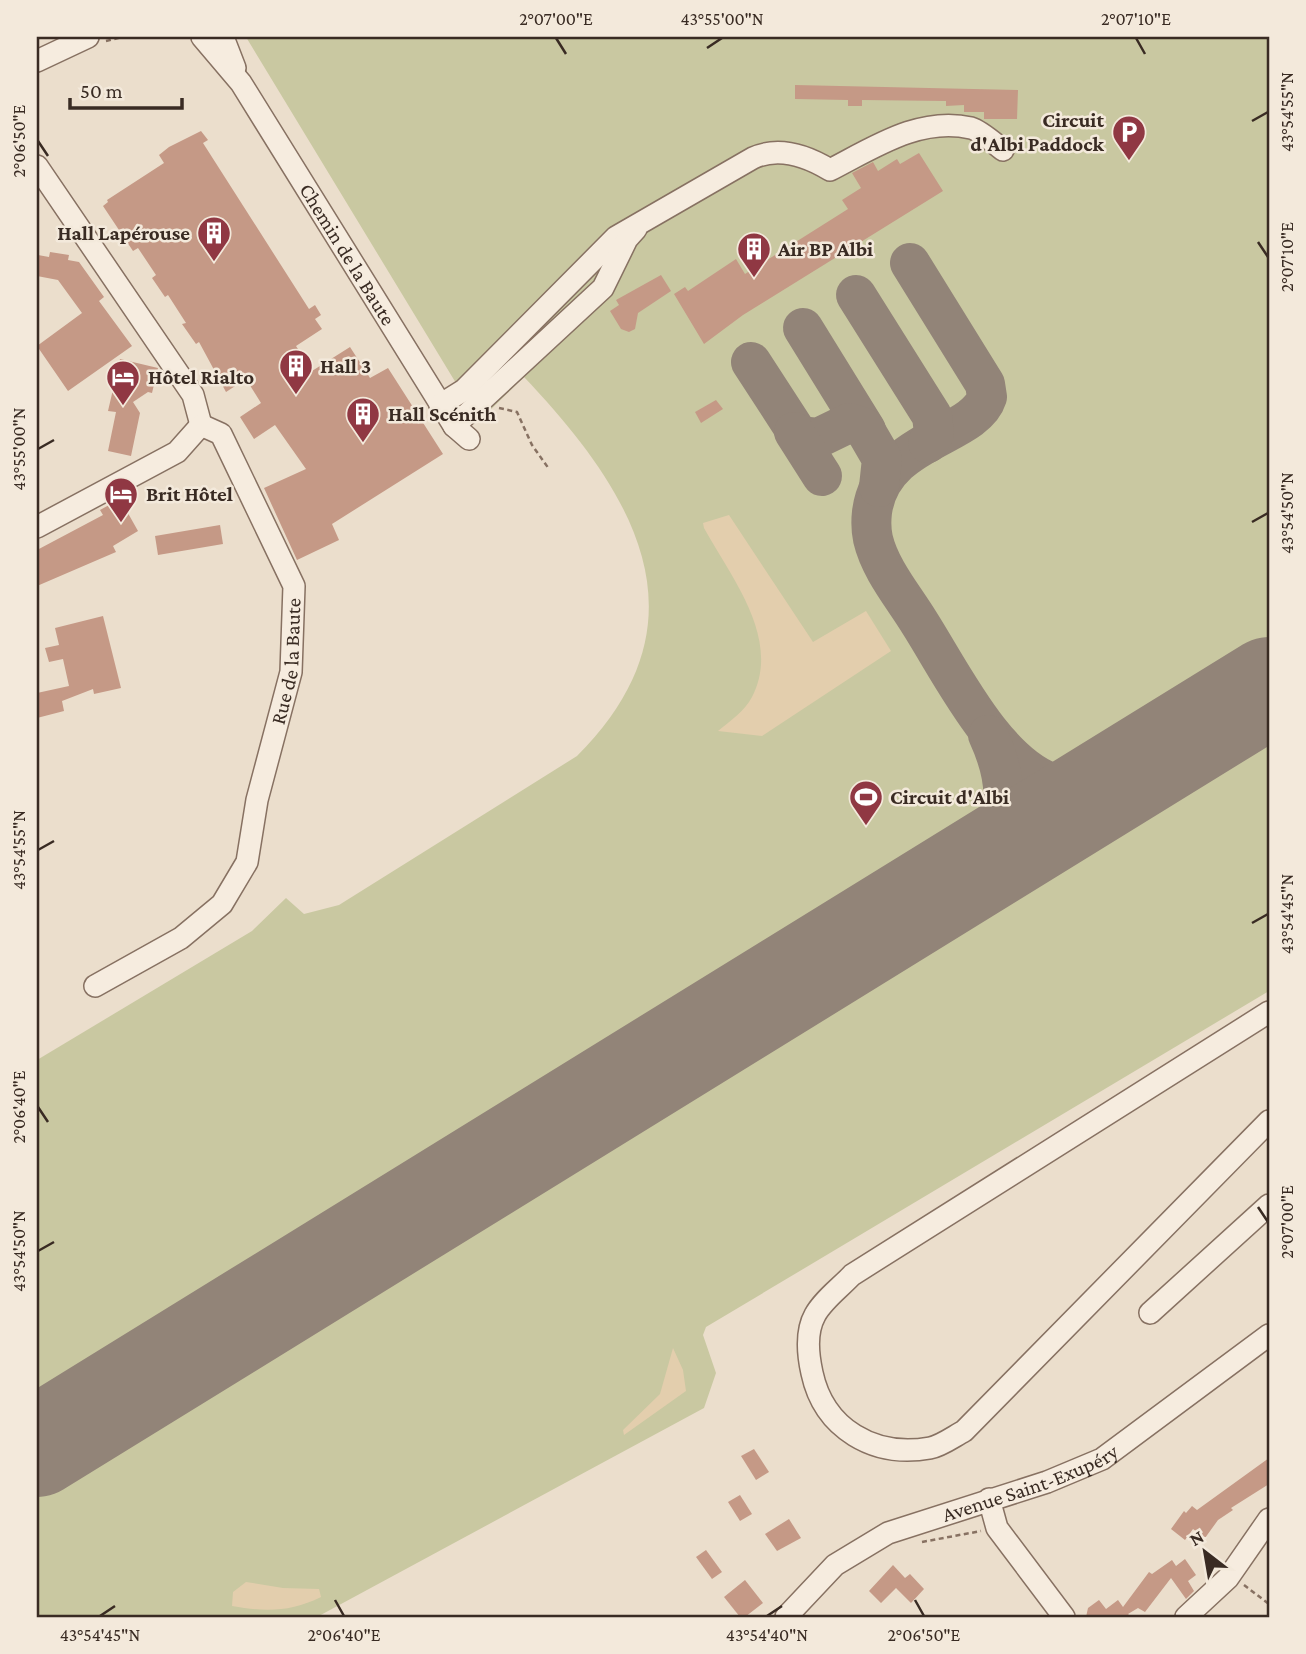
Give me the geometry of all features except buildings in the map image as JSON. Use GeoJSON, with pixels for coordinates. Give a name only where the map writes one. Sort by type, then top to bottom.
{"type":"FeatureCollection","features":[{"type":"Feature","properties":{"kind":"street"},"geometry":{"type":"LineString","coordinates":[[37,61],[88,37]]}},
{"type":"Feature","properties":{"kind":"street","name":"Chemin de la Baute"},"geometry":{"type":"LineString","coordinates":[[202,37],[241,83],[440,405],[461,433],[473,395]]}},
{"type":"Feature","properties":{"kind":"street","name":"Chemin de la Baute"},"geometry":{"type":"LineString","coordinates":[[223,37],[241,83]]}},
{"type":"Feature","properties":{"kind":"street"},"geometry":{"type":"LineString","coordinates":[[473,395],[616,237],[769,152],[804,157],[830,170],[909,131],[927,128],[972,128],[1003,150]]}},
{"type":"Feature","properties":{"kind":"street"},"geometry":{"type":"LineString","coordinates":[[37,166],[193,395],[201,425],[177,452],[37,527]]}},
{"type":"Feature","properties":{"kind":"street"},"geometry":{"type":"LineString","coordinates":[[440,405],[473,395],[603,288],[627,239],[644,221]]}},
{"type":"Feature","properties":{"kind":"street","name":"Rue de la Baute"},"geometry":{"type":"LineString","coordinates":[[95,986],[181,938],[222,904],[247,862],[257,800],[291,672],[293,586],[221,434],[201,425]]}},
{"type":"Feature","properties":{"kind":"street"},"geometry":{"type":"LineString","coordinates":[[1269,1012],[852,1275],[815,1315],[808,1352],[816,1393],[834,1421],[862,1440],[897,1450],[932,1448],[964,1431],[1269,1121]]}},
{"type":"Feature","properties":{"kind":"street"},"geometry":{"type":"LineString","coordinates":[[1150,1313],[1269,1205]]}},
{"type":"Feature","properties":{"kind":"street","name":"Avenue Saint-Exupéry"},"geometry":{"type":"LineString","coordinates":[[786,1617],[835,1565],[888,1533],[1047,1482],[1102,1459],[1269,1335]]}},
{"type":"Feature","properties":{"kind":"street"},"geometry":{"type":"LineString","coordinates":[[989,1499],[997,1528],[1064,1617]]}},
{"type":"Feature","properties":{"kind":"street"},"geometry":{"type":"LineString","coordinates":[[1186,1617],[1231,1574],[1269,1519]]}},
{"type":"Feature","properties":{"kind":"path"},"geometry":{"type":"LineString","coordinates":[[473,395],[489,407],[517,412],[532,445],[549,469]]}},
{"type":"Feature","properties":{"kind":"path"},"geometry":{"type":"LineString","coordinates":[[1231,1574],[1269,1604]]}},
{"type":"Feature","properties":{"kind":"green space","name":"Circuit d'Albi"},"geometry":{"type":"Polygon","coordinates":[[[246,37],[1269,37],[1269,991],[706,1327],[703,1335],[716,1373],[704,1408],[317,1617],[37,1617],[37,1060],[252,931],[286,898],[304,914],[339,905],[577,756],[618,706],[641,656],[649,608],[643,560],[625,513],[598,467],[564,421],[524,377],[479,421],[246,37]]]}},
{"type":"Feature","properties":{"kind":"sand"},"geometry":{"type":"Polygon","coordinates":[[[729,515],[813,642],[866,611],[891,651],[762,736],[718,731],[749,702],[760,675],[761,653],[749,609],[703,523],[729,515]]]}},
{"type":"Feature","properties":{"kind":"sand"},"geometry":{"type":"Polygon","coordinates":[[[673,1348],[683,1370],[686,1391],[624,1435],[623,1430],[660,1394],[673,1348]]]}},
{"type":"Feature","properties":{"kind":"sand"},"geometry":{"type":"Polygon","coordinates":[[[246,1582],[283,1588],[319,1589],[321,1597],[288,1608],[256,1609],[232,1606],[233,1592],[246,1582]]]}},
{"type":"Feature","properties":{"kind":"taxiway"},"geometry":{"type":"LineString","coordinates":[[910,263],[985,384],[987,397],[979,411],[965,422],[909,454],[892,469],[879,487],[872,512],[871,526],[876,550],[960,689],[993,736],[1011,756],[1031,772],[1063,786],[1096,784],[1138,768]]}},
{"type":"Feature","properties":{"kind":"taxiway"},"geometry":{"type":"LineString","coordinates":[[856,295],[932,416],[934,433],[928,443]]}},
{"type":"Feature","properties":{"kind":"taxiway"},"geometry":{"type":"LineString","coordinates":[[803,328],[866,430]]}},
{"type":"Feature","properties":{"kind":"taxiway"},"geometry":{"type":"LineString","coordinates":[[751,362],[799,436],[818,438],[849,423],[864,428],[882,459],[879,487]]}},
{"type":"Feature","properties":{"kind":"taxiway"},"geometry":{"type":"LineString","coordinates":[[794,432],[822,476]]}},
{"type":"Feature","properties":{"kind":"taxiway"},"geometry":{"type":"LineString","coordinates":[[968,872],[991,839],[1002,807],[1001,774],[988,735]]}},
{"type":"Feature","properties":{"kind":"runway"},"geometry":{"type":"LineString","coordinates":[[37,1447],[1269,687]]}},
{"type":"Feature","properties":{"kind":"place","name":"Circuit d'Albi Paddock"},"geometry":{"type":"Point","coordinates":[1129,162]}},
{"type":"Feature","properties":{"kind":"place","name":"Hall Lapérouse"},"geometry":{"type":"Point","coordinates":[214,263]}},
{"type":"Feature","properties":{"kind":"place","name":"Air BP Albi"},"geometry":{"type":"Point","coordinates":[754,279]}},
{"type":"Feature","properties":{"kind":"place","name":"Hall 3"},"geometry":{"type":"Point","coordinates":[296,396]}},
{"type":"Feature","properties":{"kind":"place","name":"Hôtel Rialto"},"geometry":{"type":"Point","coordinates":[123,407]}},
{"type":"Feature","properties":{"kind":"place","name":"Hall Scénith"},"geometry":{"type":"Point","coordinates":[363,444]}},
{"type":"Feature","properties":{"kind":"place","name":"Brit Hôtel"},"geometry":{"type":"Point","coordinates":[121,524]}},
{"type":"Feature","properties":{"kind":"place","name":"Circuit d'Albi"},"geometry":{"type":"Point","coordinates":[866,827]}}]}
